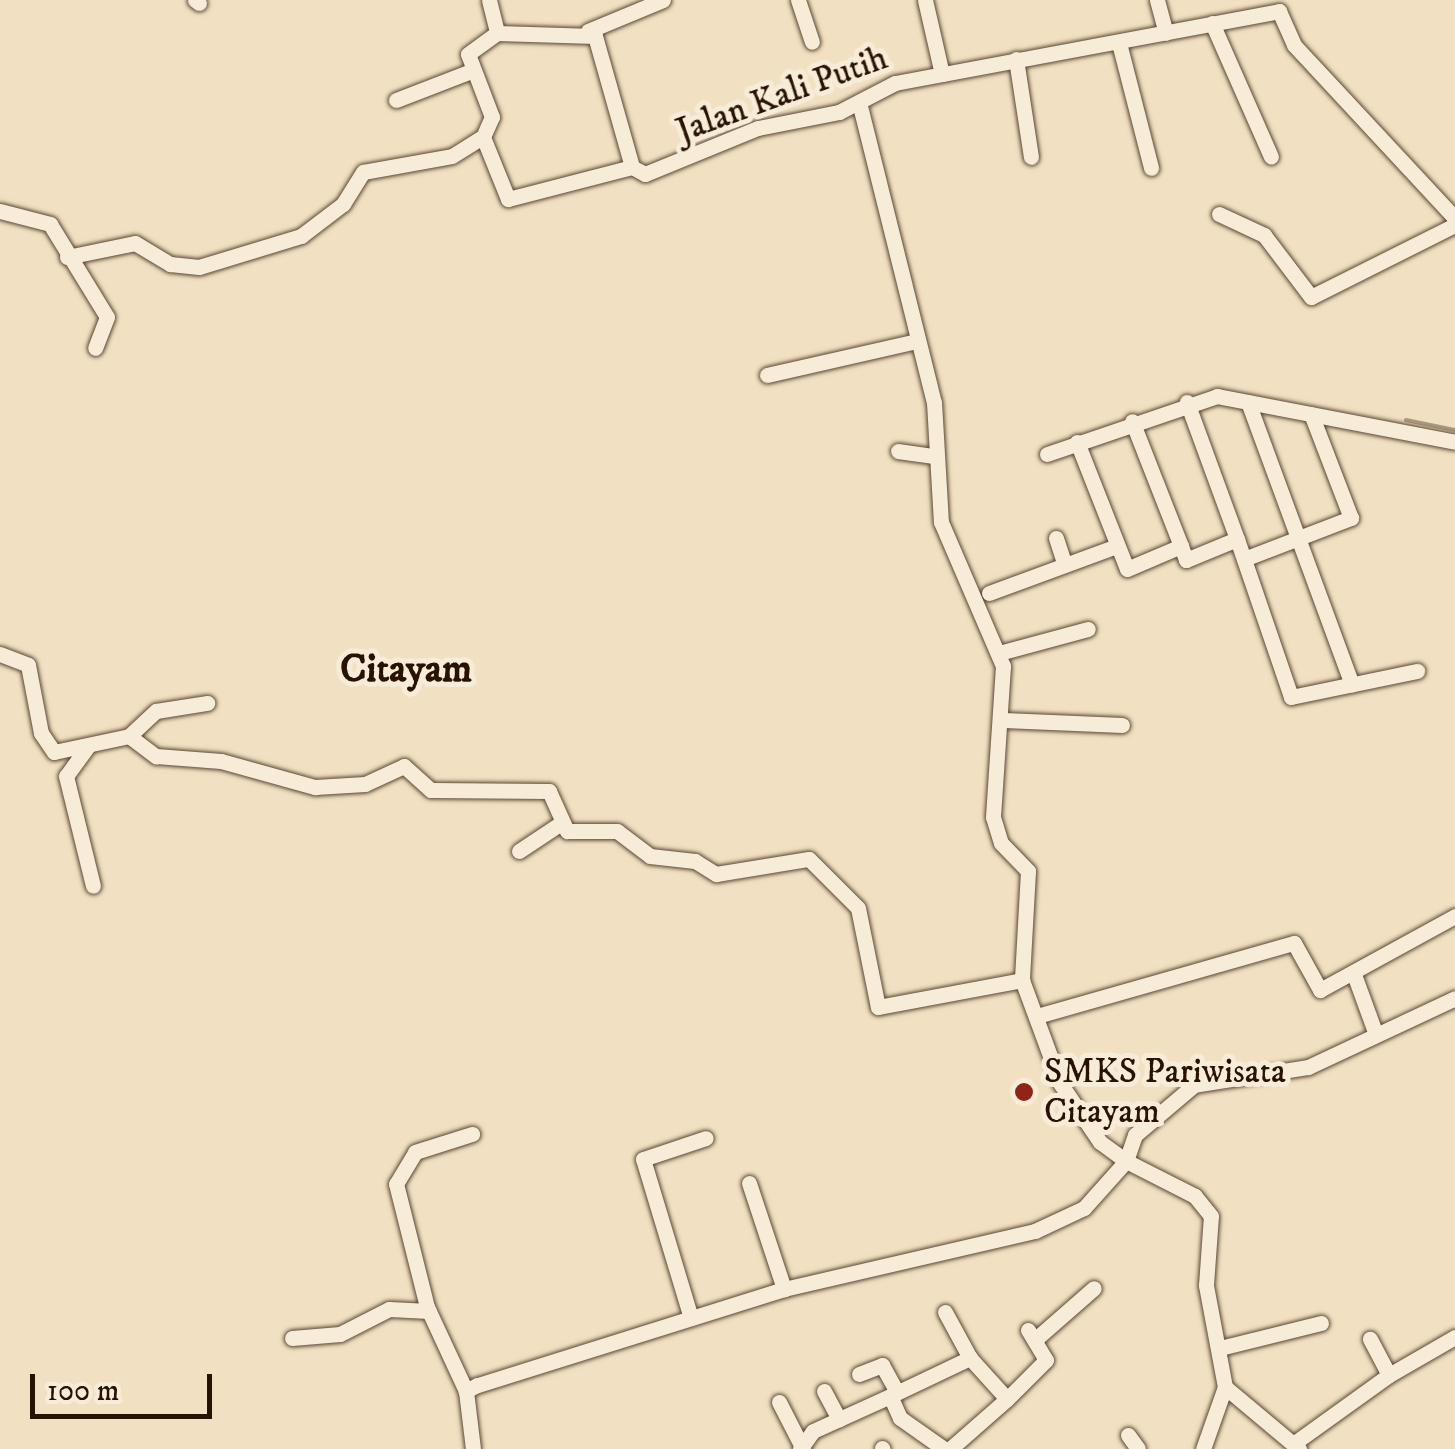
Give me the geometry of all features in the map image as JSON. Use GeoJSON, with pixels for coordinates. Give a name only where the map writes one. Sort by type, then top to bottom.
{"type":"FeatureCollection","features":[{"type":"Feature","properties":{"kind":"street"},"geometry":{"type":"LineString","coordinates":[[489,0],[497,32]]}},
{"type":"Feature","properties":{"kind":"street"},"geometry":{"type":"LineString","coordinates":[[67,257],[126,242],[180,266],[240,258],[319,224],[362,172],[452,156],[483,137],[492,117],[470,71],[470,50],[497,32],[588,32],[663,0]]}},
{"type":"Feature","properties":{"kind":"street"},"geometry":{"type":"LineString","coordinates":[[798,0],[812,42]]}},
{"type":"Feature","properties":{"kind":"street"},"geometry":{"type":"LineString","coordinates":[[925,0],[942,74]]}},
{"type":"Feature","properties":{"kind":"street"},"geometry":{"type":"LineString","coordinates":[[1158,0],[1166,33]]}},
{"type":"Feature","properties":{"kind":"street"},"geometry":{"type":"LineString","coordinates":[[1218,214],[1264,235],[1311,297],[1455,222],[1294,46],[1282,5]]}},
{"type":"Feature","properties":{"kind":"street","name":"Jalan Kali Putih"},"geometry":{"type":"LineString","coordinates":[[588,32],[602,51],[632,167],[645,174],[680,165],[758,128],[858,102],[942,74],[1119,43],[1282,5]]}},
{"type":"Feature","properties":{"kind":"street"},"geometry":{"type":"LineString","coordinates":[[1212,23],[1271,157]]}},
{"type":"Feature","properties":{"kind":"street"},"geometry":{"type":"LineString","coordinates":[[1119,43],[1151,168]]}},
{"type":"Feature","properties":{"kind":"street"},"geometry":{"type":"LineString","coordinates":[[1016,59],[1032,157]]}},
{"type":"Feature","properties":{"kind":"street"},"geometry":{"type":"LineString","coordinates":[[396,100],[470,71]]}},
{"type":"Feature","properties":{"kind":"street"},"geometry":{"type":"LineString","coordinates":[[858,102],[934,402],[934,456],[941,522],[999,653],[1004,720],[993,816],[1001,843],[1028,870],[1022,980],[1060,1083],[1100,1142],[1208,1208],[1206,1285],[1225,1387],[1203,1449]]}},
{"type":"Feature","properties":{"kind":"street"},"geometry":{"type":"LineString","coordinates":[[483,137],[508,199],[632,167]]}},
{"type":"Feature","properties":{"kind":"street"},"geometry":{"type":"LineString","coordinates":[[0,211],[41,216],[107,317],[95,348]]}},
{"type":"Feature","properties":{"kind":"street"},"geometry":{"type":"LineString","coordinates":[[768,375],[917,341]]}},
{"type":"Feature","properties":{"kind":"street"},"geometry":{"type":"LineString","coordinates":[[1187,402],[1291,696],[1417,670]]}},
{"type":"Feature","properties":{"kind":"street"},"geometry":{"type":"LineString","coordinates":[[1047,454],[1187,402],[1248,402],[1455,442]]}},
{"type":"Feature","properties":{"kind":"street"},"geometry":{"type":"LineString","coordinates":[[1248,402],[1352,684]]}},
{"type":"Feature","properties":{"kind":"street"},"geometry":{"type":"LineString","coordinates":[[1244,559],[1351,518],[1311,414]]}},
{"type":"Feature","properties":{"kind":"street"},"geometry":{"type":"LineString","coordinates":[[1132,421],[1186,560],[1237,539]]}},
{"type":"Feature","properties":{"kind":"street"},"geometry":{"type":"LineString","coordinates":[[1077,442],[1127,570],[1181,546]]}},
{"type":"Feature","properties":{"kind":"street"},"geometry":{"type":"LineString","coordinates":[[898,451],[934,456]]}},
{"type":"Feature","properties":{"kind":"street"},"geometry":{"type":"LineString","coordinates":[[1056,538],[1065,565]]}},
{"type":"Feature","properties":{"kind":"street"},"geometry":{"type":"LineString","coordinates":[[990,593],[1118,546]]}},
{"type":"Feature","properties":{"kind":"street"},"geometry":{"type":"LineString","coordinates":[[999,653],[1088,630]]}},
{"type":"Feature","properties":{"kind":"street"},"geometry":{"type":"LineString","coordinates":[[0,654],[28,665],[49,749],[88,746],[129,736],[156,711],[206,703]]}},
{"type":"Feature","properties":{"kind":"street"},"geometry":{"type":"LineString","coordinates":[[1004,720],[1122,725]]}},
{"type":"Feature","properties":{"kind":"street"},"geometry":{"type":"LineString","coordinates":[[129,736],[156,756],[221,761],[280,784],[365,784],[404,766],[431,790],[538,788],[553,797],[558,825]]}},
{"type":"Feature","properties":{"kind":"street"},"geometry":{"type":"LineString","coordinates":[[88,746],[66,776],[92,886]]}},
{"type":"Feature","properties":{"kind":"street"},"geometry":{"type":"LineString","coordinates":[[518,851],[558,825],[618,831],[650,856],[696,861],[716,874],[809,858],[858,908],[872,998],[884,1009],[1022,980]]}},
{"type":"Feature","properties":{"kind":"street"},"geometry":{"type":"LineString","coordinates":[[1038,1016],[1294,943],[1318,990],[1355,977],[1429,922],[1455,916]]}},
{"type":"Feature","properties":{"kind":"street"},"geometry":{"type":"LineString","coordinates":[[1355,977],[1374,1032]]}},
{"type":"Feature","properties":{"kind":"street"},"geometry":{"type":"LineString","coordinates":[[466,1391],[784,1289],[900,1268],[1063,1221],[1126,1161],[1135,1135],[1180,1092],[1308,1066],[1374,1032],[1455,998]]}},
{"type":"Feature","properties":{"kind":"street"},"geometry":{"type":"LineString","coordinates":[[472,1134],[415,1152],[396,1174],[428,1311],[466,1391],[475,1448]]}},
{"type":"Feature","properties":{"kind":"street"},"geometry":{"type":"LineString","coordinates":[[691,1318],[643,1159],[706,1138]]}},
{"type":"Feature","properties":{"kind":"street"},"geometry":{"type":"LineString","coordinates":[[749,1183],[784,1289]]}},
{"type":"Feature","properties":{"kind":"street"},"geometry":{"type":"LineString","coordinates":[[859,1374],[882,1365],[907,1425],[947,1449],[1043,1368],[1033,1334],[1094,1288]]}},
{"type":"Feature","properties":{"kind":"street"},"geometry":{"type":"LineString","coordinates":[[292,1338],[340,1334],[389,1309],[428,1311]]}},
{"type":"Feature","properties":{"kind":"street"},"geometry":{"type":"LineString","coordinates":[[945,1312],[970,1358],[1007,1400]]}},
{"type":"Feature","properties":{"kind":"street"},"geometry":{"type":"LineString","coordinates":[[1220,1348],[1320,1323]]}},
{"type":"Feature","properties":{"kind":"street"},"geometry":{"type":"LineString","coordinates":[[1225,1387],[1296,1447],[1389,1375],[1455,1337]]}},
{"type":"Feature","properties":{"kind":"street"},"geometry":{"type":"LineString","coordinates":[[1370,1338],[1389,1375]]}},
{"type":"Feature","properties":{"kind":"street"},"geometry":{"type":"LineString","coordinates":[[779,1402],[801,1448],[839,1419],[970,1358]]}},
{"type":"Feature","properties":{"kind":"street"},"geometry":{"type":"LineString","coordinates":[[824,1391],[839,1419]]}},
{"type":"Feature","properties":{"kind":"waterway"},"geometry":{"type":"LineString","coordinates":[[1406,420],[1455,430]]}},
{"type":"Feature","properties":{"kind":"place","name":"SMKS Pariwisata Citayam"},"geometry":{"type":"Point","coordinates":[1024,1092]}},
{"type":"Feature","properties":{"kind":"district","name":"Citayam"},"geometry":{"type":"Point","coordinates":[406,670]}}]}
